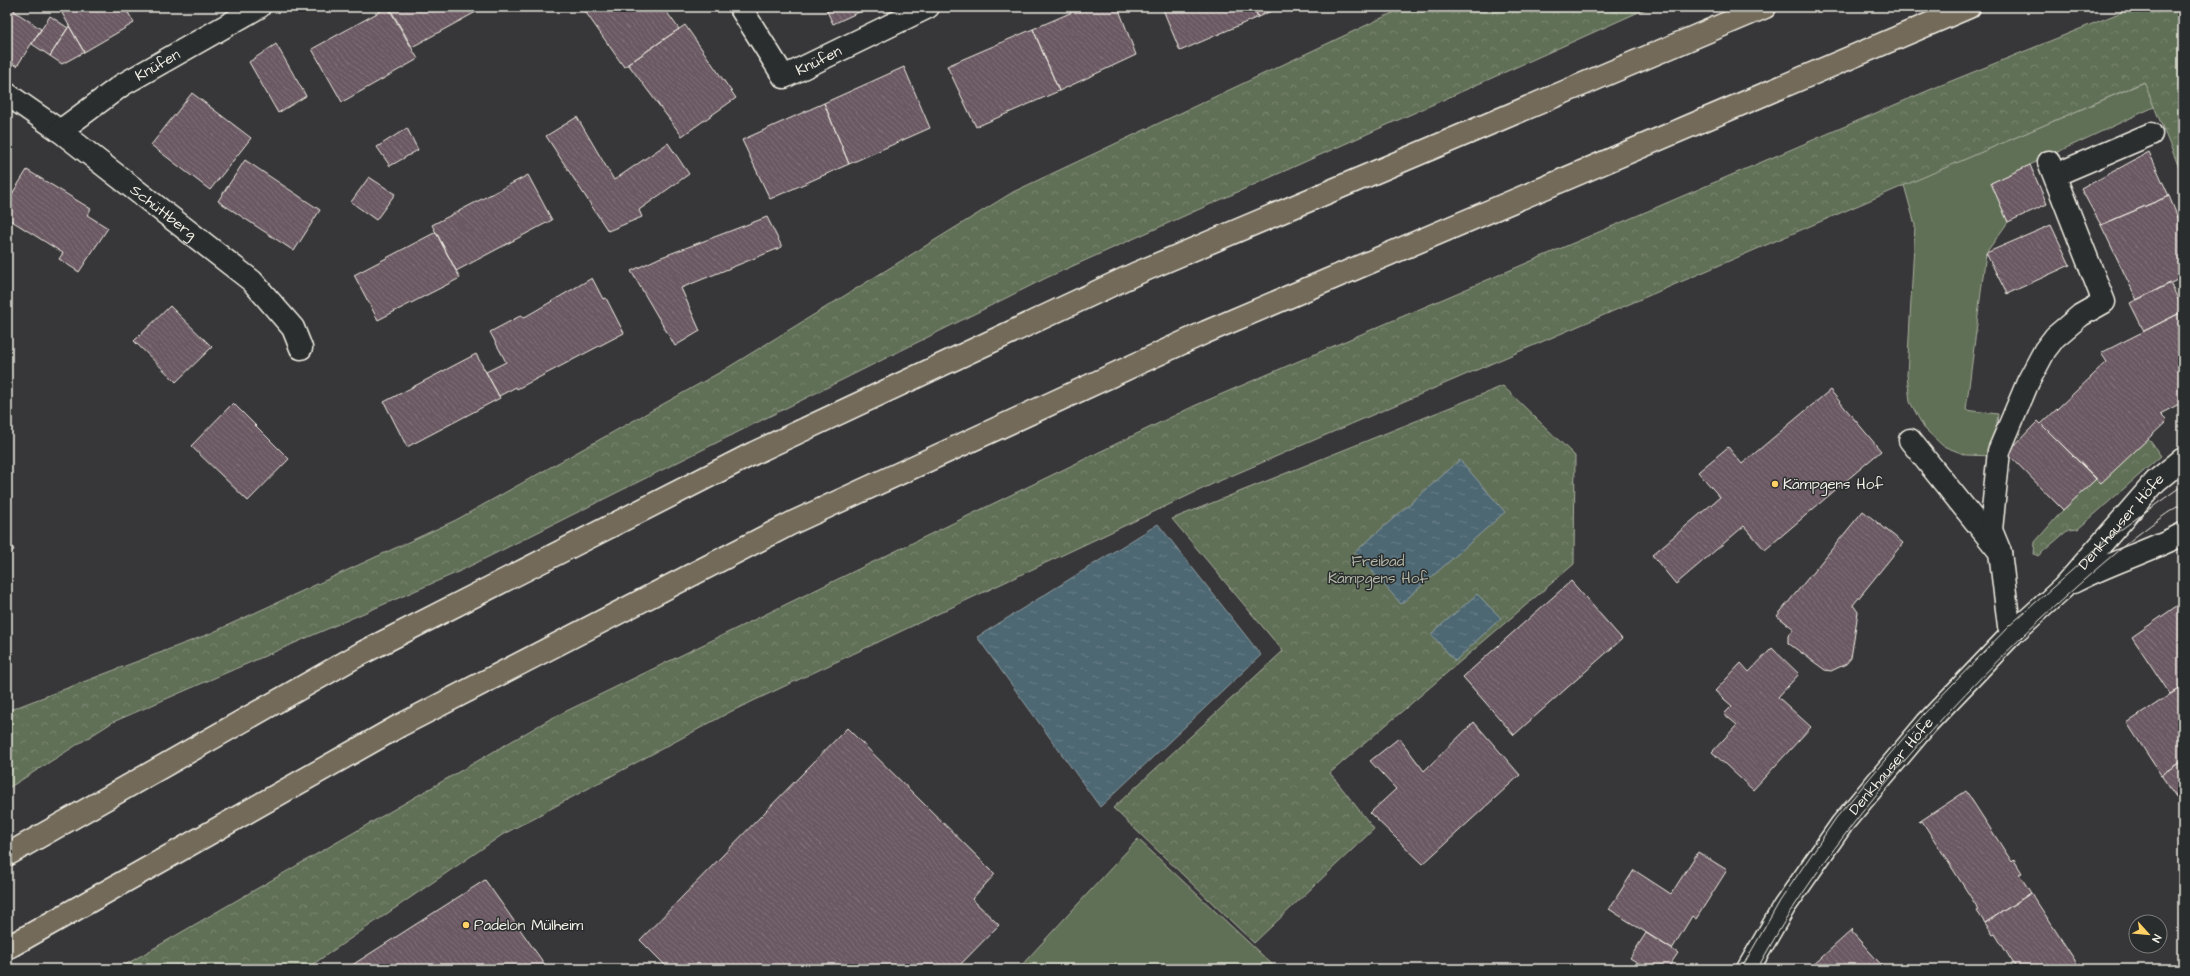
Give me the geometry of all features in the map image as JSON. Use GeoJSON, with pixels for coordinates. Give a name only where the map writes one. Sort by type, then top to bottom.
{"type":"FeatureCollection","features":[{"type":"Feature","properties":{"kind":"highway"},"geometry":{"type":"LineString","coordinates":[[7,854],[362,653],[754,453],[1135,274],[1765,7]]}},
{"type":"Feature","properties":{"kind":"highway"},"geometry":{"type":"LineString","coordinates":[[7,948],[399,726],[794,522],[1213,329],[1969,7]]}},
{"type":"Feature","properties":{"kind":"street","name":"Knüfen"},"geometry":{"type":"LineString","coordinates":[[60,131],[122,85],[259,7]]}},
{"type":"Feature","properties":{"kind":"street","name":"Knüfen"},"geometry":{"type":"LineString","coordinates":[[740,7],[784,77],[928,7]]}},
{"type":"Feature","properties":{"kind":"street","name":"Schüttberg"},"geometry":{"type":"LineString","coordinates":[[7,94],[60,131],[252,281],[293,328],[301,348]]}},
{"type":"Feature","properties":{"kind":"street"},"geometry":{"type":"LineString","coordinates":[[2012,634],[2009,626],[2000,552],[1991,530],[1999,451],[2028,382],[2045,350],[2054,337],[2081,315],[2104,302],[2052,169],[2150,134]]}},
{"type":"Feature","properties":{"kind":"street"},"geometry":{"type":"LineString","coordinates":[[1910,440],[2000,552]]}},
{"type":"Feature","properties":{"kind":"street","name":"Denkhauser Höfe"},"geometry":{"type":"LineString","coordinates":[[1748,969],[1784,906],[1842,824],[1927,722],[2012,634],[2063,588],[2156,481],[2183,459]]}},
{"type":"Feature","properties":{"kind":"street","name":"Denkhauser Höfe"},"geometry":{"type":"LineString","coordinates":[[2063,588],[2092,572],[2159,546],[2183,534]]}},
{"type":"Feature","properties":{"kind":"green space"},"geometry":{"type":"Polygon","coordinates":[[[1405,7],[1650,7],[1046,278],[456,573],[113,722],[7,789],[7,711],[209,634],[456,520],[724,370],[1013,192],[1405,7]]]}},
{"type":"Feature","properties":{"kind":"green space"},"geometry":{"type":"Polygon","coordinates":[[[2134,7],[2183,7],[2183,177],[2144,82],[1217,482],[730,712],[502,835],[306,969],[118,969],[550,719],[1194,406],[1934,88],[2134,7]]]}},
{"type":"Feature","properties":{"kind":"green space"},"geometry":{"type":"Polygon","coordinates":[[[2145,82],[2154,107],[1991,183],[2008,222],[1986,253],[1966,410],[1998,414],[1993,456],[1966,455],[1943,446],[1924,428],[1910,402],[1907,375],[1915,225],[1904,185],[2145,82]]]}},
{"type":"Feature","properties":{"kind":"green space","name":"Freibad Kämpgens Hof"},"geometry":{"type":"Polygon","coordinates":[[[1503,386],[1575,456],[1574,564],[1330,773],[1374,829],[1254,943],[1113,808],[1283,651],[1172,519],[1503,386]]]}},
{"type":"Feature","properties":{"kind":"green space"},"geometry":{"type":"Polygon","coordinates":[[[2148,438],[2161,456],[2078,529],[2068,530],[2038,556],[2034,554],[2035,542],[2063,510],[2096,479],[2101,483],[2148,438]]]}},
{"type":"Feature","properties":{"kind":"green space"},"geometry":{"type":"Polygon","coordinates":[[[1138,839],[1277,969],[1018,969],[1138,839]]]}},
{"type":"Feature","properties":{"kind":"water"},"geometry":{"type":"Polygon","coordinates":[[[1460,460],[1505,512],[1401,604],[1355,552],[1460,460]]]}},
{"type":"Feature","properties":{"kind":"water"},"geometry":{"type":"Polygon","coordinates":[[[1158,524],[1261,655],[1100,807],[977,637],[1158,524]]]}},
{"type":"Feature","properties":{"kind":"water"},"geometry":{"type":"Polygon","coordinates":[[[1477,594],[1501,618],[1455,661],[1431,634],[1477,594]]]}},
{"type":"Feature","properties":{"kind":"building"},"geometry":{"type":"Polygon","coordinates":[[[7,7],[17,7],[14,11],[41,29],[17,66],[7,60],[7,7]]]}},
{"type":"Feature","properties":{"kind":"building"},"geometry":{"type":"Polygon","coordinates":[[[72,7],[125,7],[134,23],[84,52],[62,13],[72,7]]]}},
{"type":"Feature","properties":{"kind":"building"},"geometry":{"type":"Polygon","coordinates":[[[388,7],[418,59],[342,102],[312,49],[388,7]]]}},
{"type":"Feature","properties":{"kind":"building"},"geometry":{"type":"Polygon","coordinates":[[[389,7],[485,7],[412,47],[389,7]]]}},
{"type":"Feature","properties":{"kind":"building"},"geometry":{"type":"Polygon","coordinates":[[[582,7],[663,7],[679,29],[624,67],[582,7]]]}},
{"type":"Feature","properties":{"kind":"building"},"geometry":{"type":"Polygon","coordinates":[[[825,7],[870,7],[833,24],[825,7]]]}},
{"type":"Feature","properties":{"kind":"building"},"geometry":{"type":"Polygon","coordinates":[[[1084,7],[1118,7],[1136,55],[1059,91],[1033,29],[1084,7]]]}},
{"type":"Feature","properties":{"kind":"building"},"geometry":{"type":"Polygon","coordinates":[[[1162,7],[1254,7],[1258,17],[1180,51],[1162,7]]]}},
{"type":"Feature","properties":{"kind":"building"},"geometry":{"type":"Polygon","coordinates":[[[1254,7],[1280,7],[1258,17],[1254,7]]]}},
{"type":"Feature","properties":{"kind":"building"},"geometry":{"type":"Polygon","coordinates":[[[50,16],[68,28],[50,56],[32,44],[50,16]]]}},
{"type":"Feature","properties":{"kind":"building"},"geometry":{"type":"Polygon","coordinates":[[[685,25],[736,98],[682,136],[628,64],[685,25]]]}},
{"type":"Feature","properties":{"kind":"building"},"geometry":{"type":"Polygon","coordinates":[[[69,26],[84,52],[62,64],[50,56],[69,26]]]}},
{"type":"Feature","properties":{"kind":"building"},"geometry":{"type":"Polygon","coordinates":[[[1033,29],[1059,91],[976,127],[947,66],[1033,29]]]}},
{"type":"Feature","properties":{"kind":"building"},"geometry":{"type":"Polygon","coordinates":[[[276,44],[306,96],[278,113],[249,62],[276,44]]]}},
{"type":"Feature","properties":{"kind":"building"},"geometry":{"type":"Polygon","coordinates":[[[904,67],[930,128],[849,164],[824,103],[904,67]]]}},
{"type":"Feature","properties":{"kind":"building"},"geometry":{"type":"Polygon","coordinates":[[[192,93],[251,138],[210,190],[151,145],[192,93]]]}},
{"type":"Feature","properties":{"kind":"building"},"geometry":{"type":"Polygon","coordinates":[[[824,103],[849,164],[770,199],[742,140],[824,103]]]}},
{"type":"Feature","properties":{"kind":"building"},"geometry":{"type":"Polygon","coordinates":[[[577,117],[614,180],[668,143],[689,174],[639,210],[642,217],[608,231],[546,136],[577,117]]]}},
{"type":"Feature","properties":{"kind":"building"},"geometry":{"type":"Polygon","coordinates":[[[407,128],[418,150],[390,166],[377,147],[407,128]]]}},
{"type":"Feature","properties":{"kind":"building"},"geometry":{"type":"Polygon","coordinates":[[[2149,152],[2169,196],[2101,225],[2081,189],[2149,152]]]}},
{"type":"Feature","properties":{"kind":"building"},"geometry":{"type":"Polygon","coordinates":[[[245,160],[320,210],[294,251],[218,201],[245,160]]]}},
{"type":"Feature","properties":{"kind":"building"},"geometry":{"type":"Polygon","coordinates":[[[2030,165],[2047,204],[2008,222],[1991,183],[2030,165]]]}},
{"type":"Feature","properties":{"kind":"building"},"geometry":{"type":"Polygon","coordinates":[[[27,170],[91,209],[87,215],[108,228],[79,272],[59,259],[63,253],[7,218],[7,202],[27,170]]]}},
{"type":"Feature","properties":{"kind":"building"},"geometry":{"type":"Polygon","coordinates":[[[528,175],[552,220],[456,271],[432,225],[528,175]]]}},
{"type":"Feature","properties":{"kind":"building"},"geometry":{"type":"Polygon","coordinates":[[[369,177],[395,194],[376,220],[351,202],[369,177]]]}},
{"type":"Feature","properties":{"kind":"building"},"geometry":{"type":"Polygon","coordinates":[[[2169,196],[2183,230],[2183,277],[2137,300],[2101,225],[2169,196]]]}},
{"type":"Feature","properties":{"kind":"building"},"geometry":{"type":"Polygon","coordinates":[[[767,217],[782,247],[681,288],[700,331],[675,346],[631,271],[659,258],[767,217]]]}},
{"type":"Feature","properties":{"kind":"building"},"geometry":{"type":"Polygon","coordinates":[[[2051,225],[2070,265],[2007,294],[1986,253],[2051,225]]]}},
{"type":"Feature","properties":{"kind":"building"},"geometry":{"type":"Polygon","coordinates":[[[436,232],[460,278],[378,320],[354,275],[436,232]]]}},
{"type":"Feature","properties":{"kind":"building"},"geometry":{"type":"Polygon","coordinates":[[[592,278],[603,299],[606,298],[624,333],[517,389],[516,387],[499,396],[486,372],[506,362],[490,332],[522,315],[523,318],[592,278]]]}},
{"type":"Feature","properties":{"kind":"building"},"geometry":{"type":"Polygon","coordinates":[[[2170,283],[2183,309],[2183,319],[2180,313],[2144,331],[2130,303],[2170,283]]]}},
{"type":"Feature","properties":{"kind":"building"},"geometry":{"type":"Polygon","coordinates":[[[170,306],[212,347],[176,382],[134,341],[170,306]]]}},
{"type":"Feature","properties":{"kind":"building"},"geometry":{"type":"Polygon","coordinates":[[[2180,313],[2183,319],[2183,402],[2160,414],[2167,421],[2101,483],[2041,424],[2107,362],[2101,353],[2180,313]]]}},
{"type":"Feature","properties":{"kind":"building"},"geometry":{"type":"Polygon","coordinates":[[[476,354],[500,398],[407,447],[384,402],[476,354]]]}},
{"type":"Feature","properties":{"kind":"building","name":"Kämpgens Hof"},"geometry":{"type":"Polygon","coordinates":[[[1830,390],[1881,451],[1765,550],[1744,526],[1676,584],[1652,555],[1720,497],[1698,472],[1728,447],[1742,464],[1830,390]]]}},
{"type":"Feature","properties":{"kind":"building"},"geometry":{"type":"Polygon","coordinates":[[[233,403],[289,459],[248,501],[191,446],[233,403]]]}},
{"type":"Feature","properties":{"kind":"building"},"geometry":{"type":"Polygon","coordinates":[[[2038,421],[2096,479],[2063,510],[2007,453],[2038,421]]]}},
{"type":"Feature","properties":{"kind":"building"},"geometry":{"type":"Polygon","coordinates":[[[1863,511],[1903,543],[1853,605],[1858,612],[1851,658],[1846,664],[1831,671],[1825,670],[1788,643],[1788,636],[1794,629],[1777,616],[1863,511]]]}},
{"type":"Feature","properties":{"kind":"building"},"geometry":{"type":"Polygon","coordinates":[[[7,537],[14,550],[7,554],[7,537]]]}},
{"type":"Feature","properties":{"kind":"building"},"geometry":{"type":"Polygon","coordinates":[[[1571,581],[1622,639],[1514,735],[1463,677],[1571,581]]]}},
{"type":"Feature","properties":{"kind":"building"},"geometry":{"type":"Polygon","coordinates":[[[2181,603],[2183,686],[2170,694],[2132,637],[2181,603]]]}},
{"type":"Feature","properties":{"kind":"building"},"geometry":{"type":"Polygon","coordinates":[[[1772,648],[1799,674],[1778,697],[1811,727],[1753,790],[1712,752],[1737,725],[1724,714],[1732,706],[1715,691],[1741,663],[1749,672],[1772,648]]]}},
{"type":"Feature","properties":{"kind":"building"},"geometry":{"type":"Polygon","coordinates":[[[2183,686],[2183,760],[2161,775],[2127,723],[2183,686]]]}},
{"type":"Feature","properties":{"kind":"building"},"geometry":{"type":"Polygon","coordinates":[[[1474,722],[1520,775],[1423,864],[1370,813],[1396,789],[1370,761],[1399,738],[1424,771],[1474,722]]]}},
{"type":"Feature","properties":{"kind":"building"},"geometry":{"type":"Polygon","coordinates":[[[847,728],[995,874],[972,899],[999,925],[956,969],[669,969],[640,940],[847,728]]]}},
{"type":"Feature","properties":{"kind":"building"},"geometry":{"type":"Polygon","coordinates":[[[2183,760],[2183,807],[2161,775],[2183,760]]]}},
{"type":"Feature","properties":{"kind":"building"},"geometry":{"type":"Polygon","coordinates":[[[1966,791],[2012,862],[2014,860],[2022,873],[2019,874],[2031,893],[1985,923],[1977,911],[1979,910],[1922,821],[1919,822],[1966,791]]]}},
{"type":"Feature","properties":{"kind":"building"},"geometry":{"type":"Polygon","coordinates":[[[1698,852],[1727,870],[1696,919],[1692,916],[1672,949],[1609,909],[1634,870],[1671,894],[1698,852]]]}},
{"type":"Feature","properties":{"kind":"building","name":"Padelon Mülheim"},"geometry":{"type":"Polygon","coordinates":[[[485,880],[548,969],[346,969],[485,880]]]}},
{"type":"Feature","properties":{"kind":"building"},"geometry":{"type":"Polygon","coordinates":[[[2031,893],[2078,965],[2080,963],[2084,969],[2017,969],[1995,934],[1993,935],[1985,923],[2031,893]]]}},
{"type":"Feature","properties":{"kind":"building"},"geometry":{"type":"Polygon","coordinates":[[[1853,929],[1852,932],[1885,969],[1813,969],[1811,967],[1853,929]]]}},
{"type":"Feature","properties":{"kind":"building"},"geometry":{"type":"Polygon","coordinates":[[[1646,933],[1678,953],[1667,969],[1648,969],[1630,958],[1646,933]]]}},
{"type":"Feature","properties":{"kind":"tram line"},"geometry":{"type":"LineString","coordinates":[[1741,969],[1780,901],[1836,818],[1923,715],[2009,626],[2105,541],[2183,485]]}},
{"type":"Feature","properties":{"kind":"tram line"},"geometry":{"type":"LineString","coordinates":[[1757,969],[1791,911],[1850,828],[1881,789],[1948,712],[2019,640],[2086,578],[2150,525],[2183,503]]}},
{"type":"Feature","properties":{"kind":"place","name":"Kämpgens Hof"},"geometry":{"type":"Point","coordinates":[1775,484]}},
{"type":"Feature","properties":{"kind":"place","name":"Padelon Mülheim"},"geometry":{"type":"Point","coordinates":[466,925]}}]}
